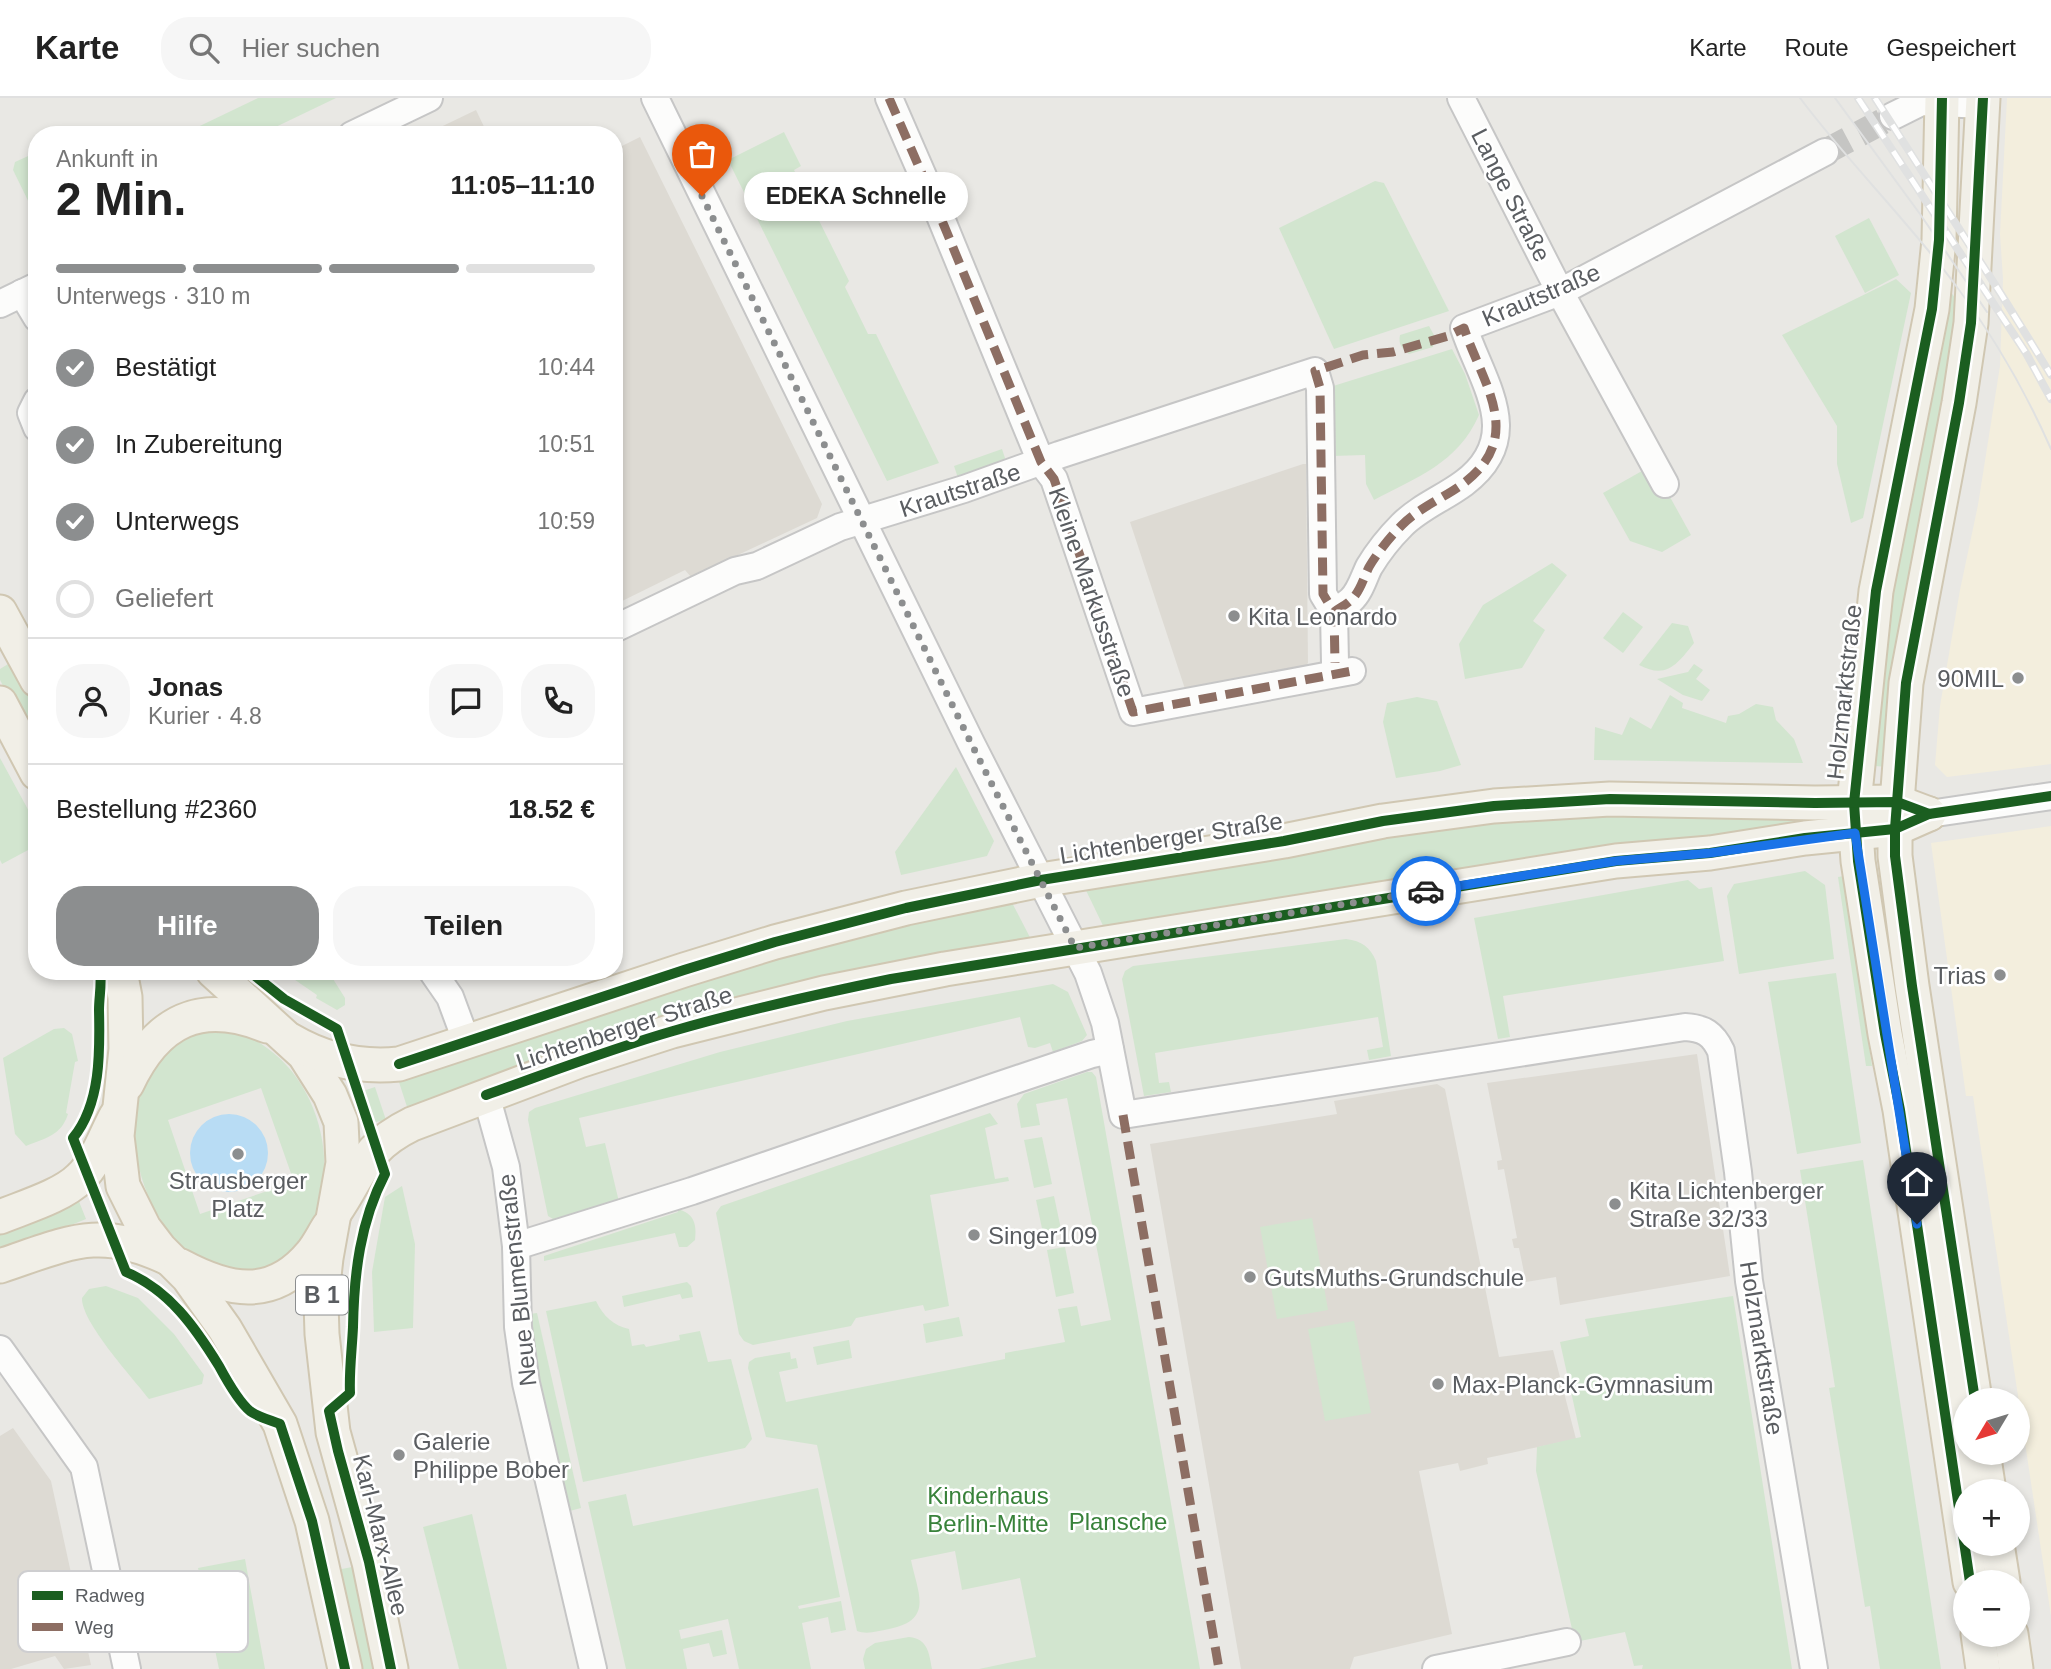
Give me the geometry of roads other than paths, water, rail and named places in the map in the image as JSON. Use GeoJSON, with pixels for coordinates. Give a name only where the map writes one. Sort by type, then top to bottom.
{"type":"FeatureCollection","features":[{"type":"Feature","properties":{"kind":"main road","name":"Holzmarktstraße"},"geometry":{"type":"LineString","coordinates":[[1942,100],[1939,240],[1932,309],[1876,591],[1854,818],[1879,997],[1900,1110],[1968,1570]]}},
{"type":"Feature","properties":{"kind":"main road"},"geometry":{"type":"LineString","coordinates":[[1973,1388],[1896,868],[1896,815],[1906,683],[1959,403],[1971,323],[1983,102]]}},
{"type":"Feature","properties":{"kind":"main road"},"geometry":{"type":"LineString","coordinates":[[0,612],[28,663]]}},
{"type":"Feature","properties":{"kind":"main road"},"geometry":{"type":"LineString","coordinates":[[0,703],[28,756]]}},
{"type":"Feature","properties":{"kind":"main road","name":"Lichtenberger Straße"},"geometry":{"type":"LineString","coordinates":[[288,1039],[312,1053],[369,1065],[399,1064],[775,942],[906,908],[1041,880],[1284,841],[1382,821],[1494,806],[1610,799],[1854,818],[1929,814]]}},
{"type":"Feature","properties":{"kind":"main road","name":"Lichtenberger Straße"},"geometry":{"type":"LineString","coordinates":[[334,1217],[367,1158],[384,1140],[414,1123],[579,1061],[672,1031],[776,1004],[932,971],[1616,861],[1710,853],[1854,818]]}},
{"type":"Feature","properties":{"kind":"main road","name":"B 1"},"geometry":{"type":"LineString","coordinates":[[222,980],[288,1039],[317,1071],[330,1095],[341,1122],[343,1163],[334,1217]]}},
{"type":"Feature","properties":{"kind":"main road"},"geometry":{"type":"LineString","coordinates":[[122,984],[126,1049],[117,1136],[124,1186],[144,1228],[188,1277],[225,1329],[280,1424],[316,1535],[345,1669]]}},
{"type":"Feature","properties":{"kind":"main road"},"geometry":{"type":"LineString","coordinates":[[0,1217],[62,1190],[79,1179],[86,1171],[144,1052],[171,1027],[204,1014],[238,1015],[266,1026],[288,1039]]}},
{"type":"Feature","properties":{"kind":"main road"},"geometry":{"type":"LineString","coordinates":[[0,1266],[77,1241],[119,1241],[153,1251],[207,1279],[227,1286],[253,1287],[265,1285],[289,1273],[310,1255],[334,1217]]}},
{"type":"Feature","properties":{"kind":"main road","name":"Karl-Marx-Allee"},"geometry":{"type":"LineString","coordinates":[[334,1217],[321,1303],[329,1411],[369,1562],[391,1669]]}},
{"type":"Feature","properties":{"kind":"main road"},"geometry":{"type":"LineString","coordinates":[[1980,1647],[1983,1669]]}},
{"type":"Feature","properties":{"kind":"main road"},"geometry":{"type":"LineString","coordinates":[[2013,1647],[2016,1669]]}},
{"type":"Feature","properties":{"kind":"street"},"geometry":{"type":"LineString","coordinates":[[371,126],[429,98]]}},
{"type":"Feature","properties":{"kind":"street"},"geometry":{"type":"LineString","coordinates":[[516,1246],[692,1191],[1110,1050],[1105,1023],[1088,974],[971,743],[655,98]]}},
{"type":"Feature","properties":{"kind":"street"},"geometry":{"type":"LineString","coordinates":[[889,98],[1041,463]]}},
{"type":"Feature","properties":{"kind":"street","name":"Lange Straße"},"geometry":{"type":"LineString","coordinates":[[1461,98],[1560,292],[1665,484]]}},
{"type":"Feature","properties":{"kind":"street"},"geometry":{"type":"LineString","coordinates":[[1893,116],[1920,102],[1983,102]]}},
{"type":"Feature","properties":{"kind":"street","name":"Krautstraße"},"geometry":{"type":"LineString","coordinates":[[1334,612],[1353,599],[1371,565],[1402,525],[1462,484],[1481,467],[1488,456],[1495,438],[1495,408],[1464,328],[1560,292],[1825,152]]}},
{"type":"Feature","properties":{"kind":"street","name":"Krautstraße"},"geometry":{"type":"LineString","coordinates":[[623,625],[735,571],[757,566],[840,527],[964,489],[1315,372]]}},
{"type":"Feature","properties":{"kind":"street","name":"Kleine Markusstraße"},"geometry":{"type":"LineString","coordinates":[[1041,463],[1054,479],[1133,712],[1343,667],[1334,612],[1323,594],[1320,388],[1315,372]]}},
{"type":"Feature","properties":{"kind":"street"},"geometry":{"type":"LineString","coordinates":[[1929,814],[2051,796]]}},
{"type":"Feature","properties":{"kind":"street"},"geometry":{"type":"LineString","coordinates":[[438,980],[450,997],[467,1043]]}},
{"type":"Feature","properties":{"kind":"street","name":"Holzmarktstraße"},"geometry":{"type":"LineString","coordinates":[[1110,1050],[1124,1115],[1685,1027],[1706,1031],[1715,1039],[1721,1051],[1738,1172],[1749,1282],[1815,1669]]}},
{"type":"Feature","properties":{"kind":"street","name":"Neue Blumenstraße"},"geometry":{"type":"LineString","coordinates":[[486,1095],[506,1167],[516,1246],[518,1327],[526,1383],[593,1669]]}},
{"type":"Feature","properties":{"kind":"street"},"geometry":{"type":"LineString","coordinates":[[0,1349],[84,1467],[106,1571]]}},
{"type":"Feature","properties":{"kind":"street"},"geometry":{"type":"LineString","coordinates":[[1436,1669],[1567,1642]]}},
{"type":"Feature","properties":{"kind":"water"},"geometry":{"type":"Polygon","coordinates":[[[229,1114],[244,1117],[261,1131],[268,1153],[265,1168],[251,1185],[229,1192],[214,1189],[197,1175],[190,1153],[193,1138],[207,1121],[229,1114]]]}},
{"type":"Feature","properties":{"kind":"tunnel"},"geometry":{"type":"LineString","coordinates":[[1825,152],[1893,116]]}},
{"type":"Feature","properties":{"kind":"tram line"},"geometry":{"type":"LineString","coordinates":[[1800,98],[1936,259],[1968,303],[2007,363],[2051,449]]}},
{"type":"Feature","properties":{"kind":"tram line"},"geometry":{"type":"LineString","coordinates":[[1835,98],[1920,214],[1987,312]]}},
{"type":"Feature","properties":{"kind":"railway"},"geometry":{"type":"LineString","coordinates":[[1858,98],[2026,353],[2051,399]]}},
{"type":"Feature","properties":{"kind":"railway"},"geometry":{"type":"LineString","coordinates":[[1875,98],[2051,375]]}},
{"type":"Feature","properties":{"kind":"place","name":"EDEKA Schnelle"},"geometry":{"type":"Point","coordinates":[702,196]}},
{"type":"Feature","properties":{"kind":"place","name":"Kita Leonardo"},"geometry":{"type":"Point","coordinates":[1234,616]}},
{"type":"Feature","properties":{"kind":"place","name":"90MIL"},"geometry":{"type":"Point","coordinates":[2018,678]}},
{"type":"Feature","properties":{"kind":"place","name":"Trias"},"geometry":{"type":"Point","coordinates":[2000,975]}},
{"type":"Feature","properties":{"kind":"place","name":"Strausberger Platz"},"geometry":{"type":"Point","coordinates":[238,1154]}},
{"type":"Feature","properties":{"kind":"place","name":"Kita Lichtenberger Straße 32/33"},"geometry":{"type":"Point","coordinates":[1615,1204]}},
{"type":"Feature","properties":{"kind":"place","name":"Singer109"},"geometry":{"type":"Point","coordinates":[974,1235]}},
{"type":"Feature","properties":{"kind":"place","name":"GutsMuths-Grundschule"},"geometry":{"type":"Point","coordinates":[1250,1277]}},
{"type":"Feature","properties":{"kind":"place","name":"Max-Planck-Gymnasium"},"geometry":{"type":"Point","coordinates":[1438,1384]}},
{"type":"Feature","properties":{"kind":"place","name":"Galerie Philippe Bober"},"geometry":{"type":"Point","coordinates":[399,1455]}},
{"type":"Feature","properties":{"kind":"park label","name":"Kinderhaus Berlin-Mitte"},"geometry":{"type":"Point","coordinates":[988,1509]}},
{"type":"Feature","properties":{"kind":"park label","name":"Plansche"},"geometry":{"type":"Point","coordinates":[1118,1521]}}]}
